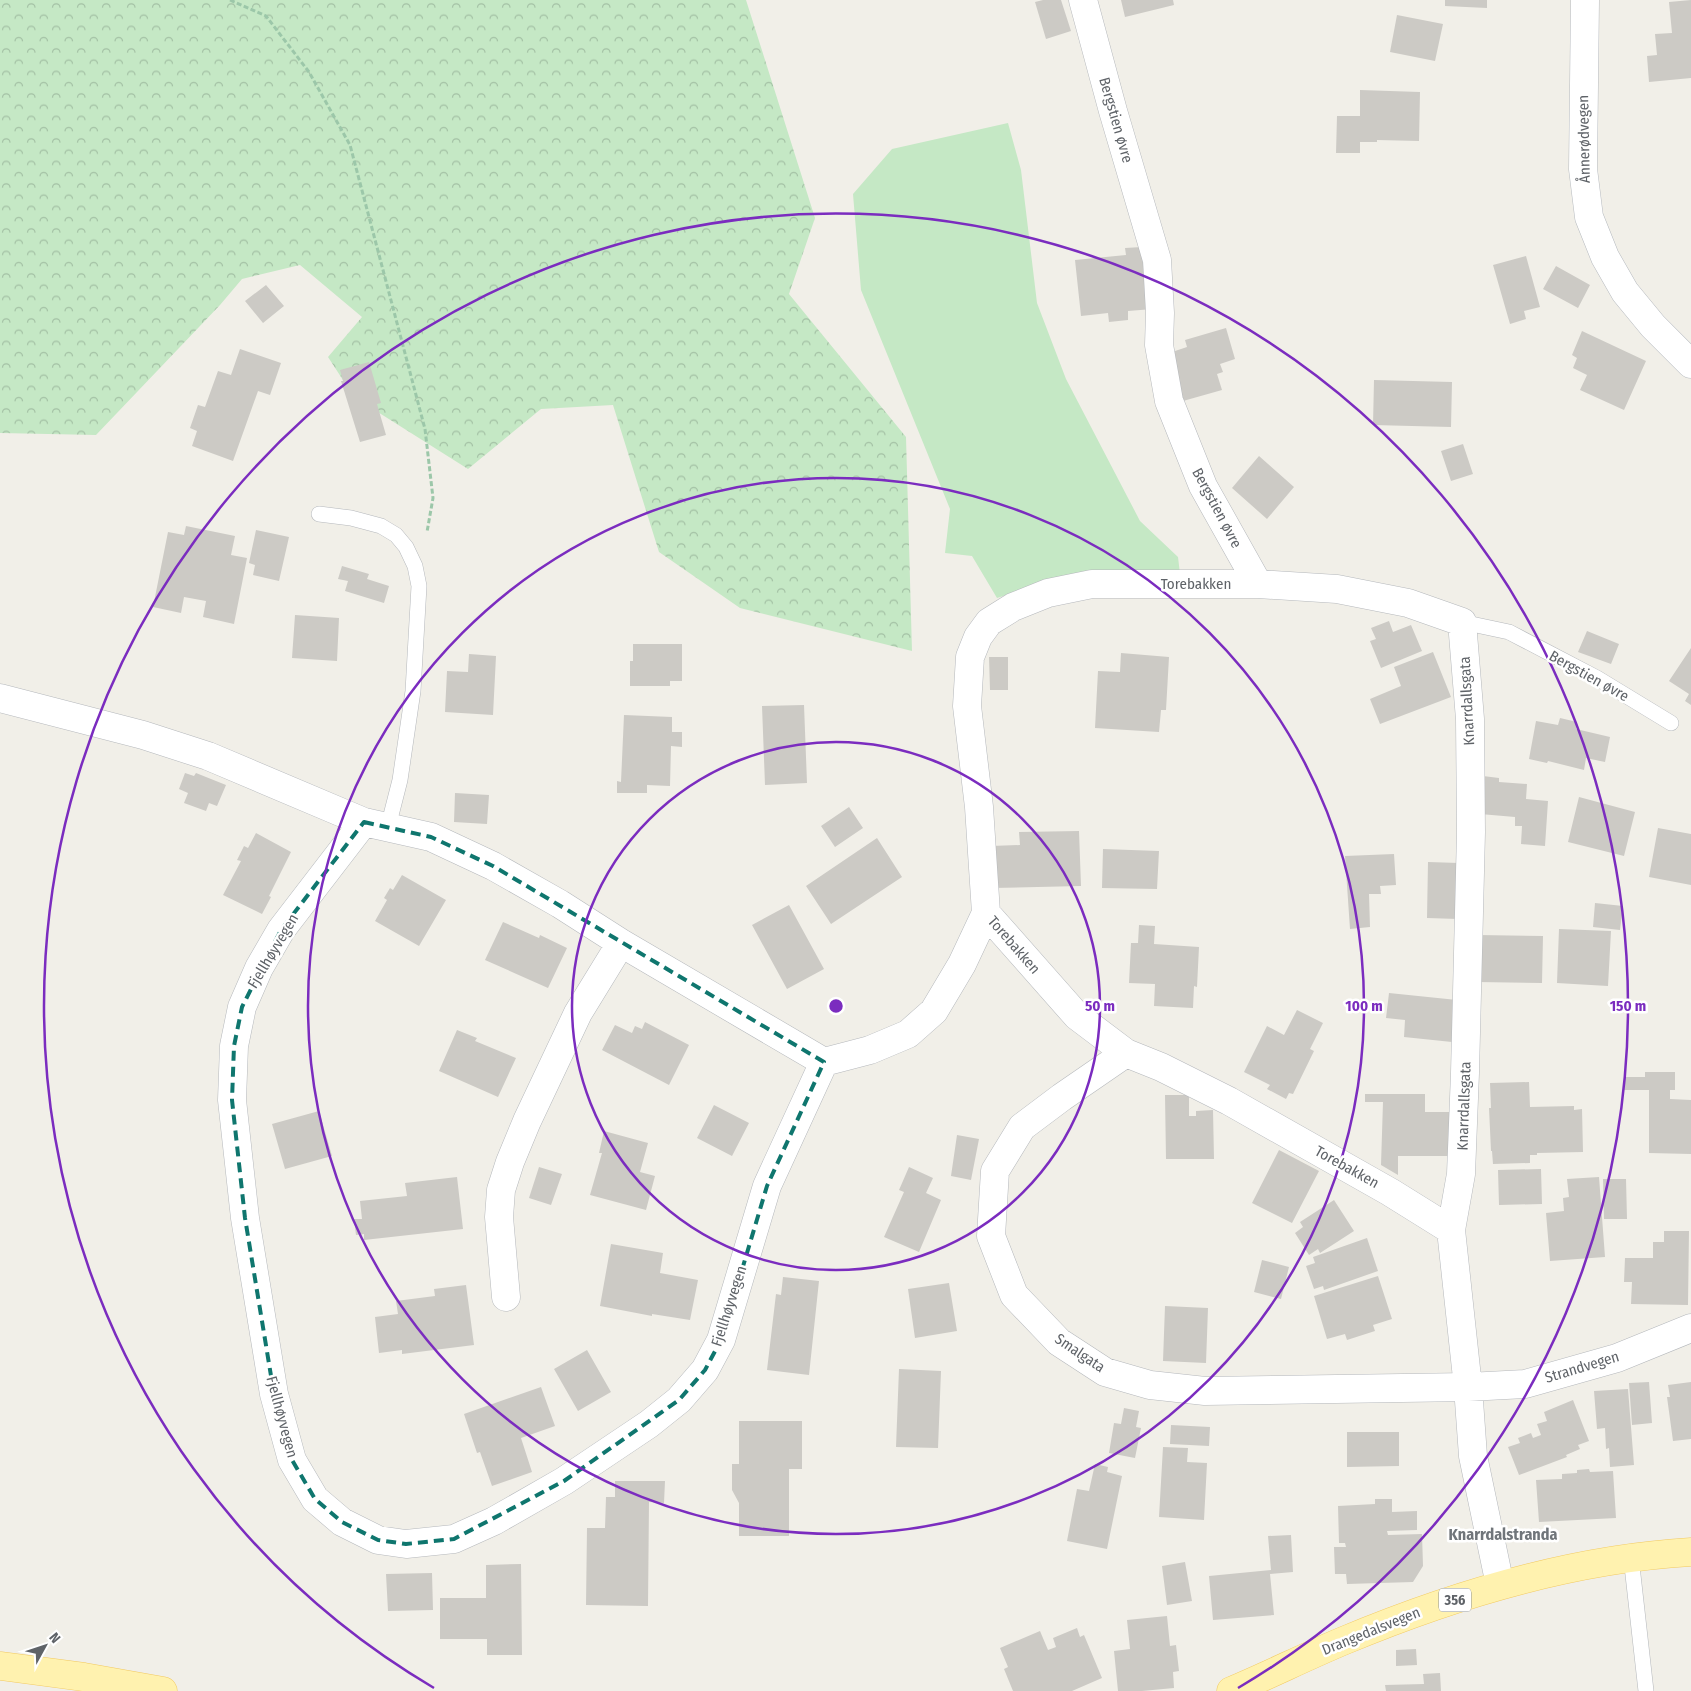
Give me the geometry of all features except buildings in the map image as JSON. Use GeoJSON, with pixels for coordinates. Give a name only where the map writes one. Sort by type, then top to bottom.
{"type":"FeatureCollection","features":[{"type":"Feature","properties":{"kind":"main road","name":"Drangedalsvegen"},"geometry":{"type":"LineString","coordinates":[[1233,1691],[1343,1641],[1426,1609],[1500,1586],[1558,1570],[1631,1557],[1691,1552]]}},
{"type":"Feature","properties":{"kind":"main road"},"geometry":{"type":"LineString","coordinates":[[0,1666],[84,1676],[163,1691]]}},
{"type":"Feature","properties":{"kind":"street","name":"Bergstien øvre"},"geometry":{"type":"LineString","coordinates":[[1083,0],[1113,111],[1157,260],[1160,313],[1159,345],[1169,401],[1202,486],[1258,584],[1337,588],[1408,603],[1462,622]]}},
{"type":"Feature","properties":{"kind":"street","name":"Ånnerødvegen"},"geometry":{"type":"LineString","coordinates":[[1585,0],[1582,169],[1589,217],[1605,257],[1625,292],[1653,326],[1691,364]]}},
{"type":"Feature","properties":{"kind":"street","name":"Torebakken"},"geometry":{"type":"LineString","coordinates":[[1258,584],[1092,584],[1048,593],[1013,606],[989,622],[978,637],[970,657],[967,706],[979,807],[986,913],[1077,1016],[1126,1053],[1160,1067],[1229,1101],[1390,1192],[1451,1230]]}},
{"type":"Feature","properties":{"kind":"street","name":"Knarrdallsgata"},"geometry":{"type":"LineString","coordinates":[[1462,622],[1470,719],[1470,842],[1461,1174],[1451,1230],[1468,1387],[1473,1456],[1500,1586]]}},
{"type":"Feature","properties":{"kind":"street"},"geometry":{"type":"LineString","coordinates":[[0,698],[143,735],[208,756],[376,825],[431,838],[493,866],[560,904],[621,943],[824,1062],[870,1050],[908,1034],[934,1011],[962,964],[986,913]]}},
{"type":"Feature","properties":{"kind":"street","name":"Fjellhøyvegen"},"geometry":{"type":"LineString","coordinates":[[376,825],[281,930],[259,968],[242,1007],[234,1046],[232,1100],[245,1218],[274,1394],[292,1460],[315,1499],[342,1522],[378,1540],[406,1544],[454,1539],[494,1521],[564,1481],[649,1424],[679,1400],[705,1370],[720,1340],[767,1186],[824,1062]]}},
{"type":"Feature","properties":{"kind":"street"},"geometry":{"type":"LineString","coordinates":[[506,1297],[499,1217],[501,1190],[510,1162],[526,1121],[578,1013],[621,943]]}},
{"type":"Feature","properties":{"kind":"street","name":"Smalgata"},"geometry":{"type":"LineString","coordinates":[[1126,1053],[1022,1127],[995,1170],[991,1236],[1014,1295],[1059,1342],[1105,1372],[1150,1385],[1205,1391],[1468,1387]]}},
{"type":"Feature","properties":{"kind":"street","name":"Strandvegen"},"geometry":{"type":"LineString","coordinates":[[1468,1387],[1525,1384],[1617,1358],[1691,1328]]}},
{"type":"Feature","properties":{"kind":"lane"},"geometry":{"type":"LineString","coordinates":[[319,514],[351,518],[381,526],[396,534],[406,547],[415,566],[419,586],[412,691],[400,780],[376,825]]}},
{"type":"Feature","properties":{"kind":"lane","name":"Bergstien øvre"},"geometry":{"type":"LineString","coordinates":[[1462,622],[1509,632],[1597,678],[1671,723]]}},
{"type":"Feature","properties":{"kind":"lane"},"geometry":{"type":"LineString","coordinates":[[1631,1557],[1646,1691]]}},
{"type":"Feature","properties":{"kind":"path"},"geometry":{"type":"LineString","coordinates":[[230,0],[266,16],[309,72],[350,145],[425,429],[433,498],[427,537]]}},
{"type":"Feature","properties":{"kind":"highlighted area"},"geometry":{"type":"Polygon","coordinates":[[[364,822],[431,837],[493,866],[824,1062],[767,1186],[721,1340],[705,1370],[679,1400],[564,1481],[454,1539],[406,1544],[378,1540],[342,1522],[315,1499],[292,1460],[274,1394],[245,1218],[232,1100],[234,1046],[242,1007],[281,930],[364,822]]]}},
{"type":"Feature","properties":{"kind":"green space"},"geometry":{"type":"Polygon","coordinates":[[[0,0],[746,0],[815,218],[789,294],[906,437],[912,651],[740,608],[659,552],[613,405],[541,409],[468,469],[354,397],[328,357],[362,317],[300,265],[242,279],[220,305],[96,435],[0,433],[0,0]]]}},
{"type":"Feature","properties":{"kind":"green space"},"geometry":{"type":"Polygon","coordinates":[[[1008,123],[1021,170],[1037,303],[1066,379],[1140,521],[1178,557],[1180,574],[1046,582],[997,598],[972,556],[945,553],[950,509],[861,290],[853,194],[892,149],[1008,123]]]}},
{"type":"Feature","properties":{"kind":"district","name":"Knarrdalstranda"},"geometry":{"type":"Point","coordinates":[1503,1534]}}]}
